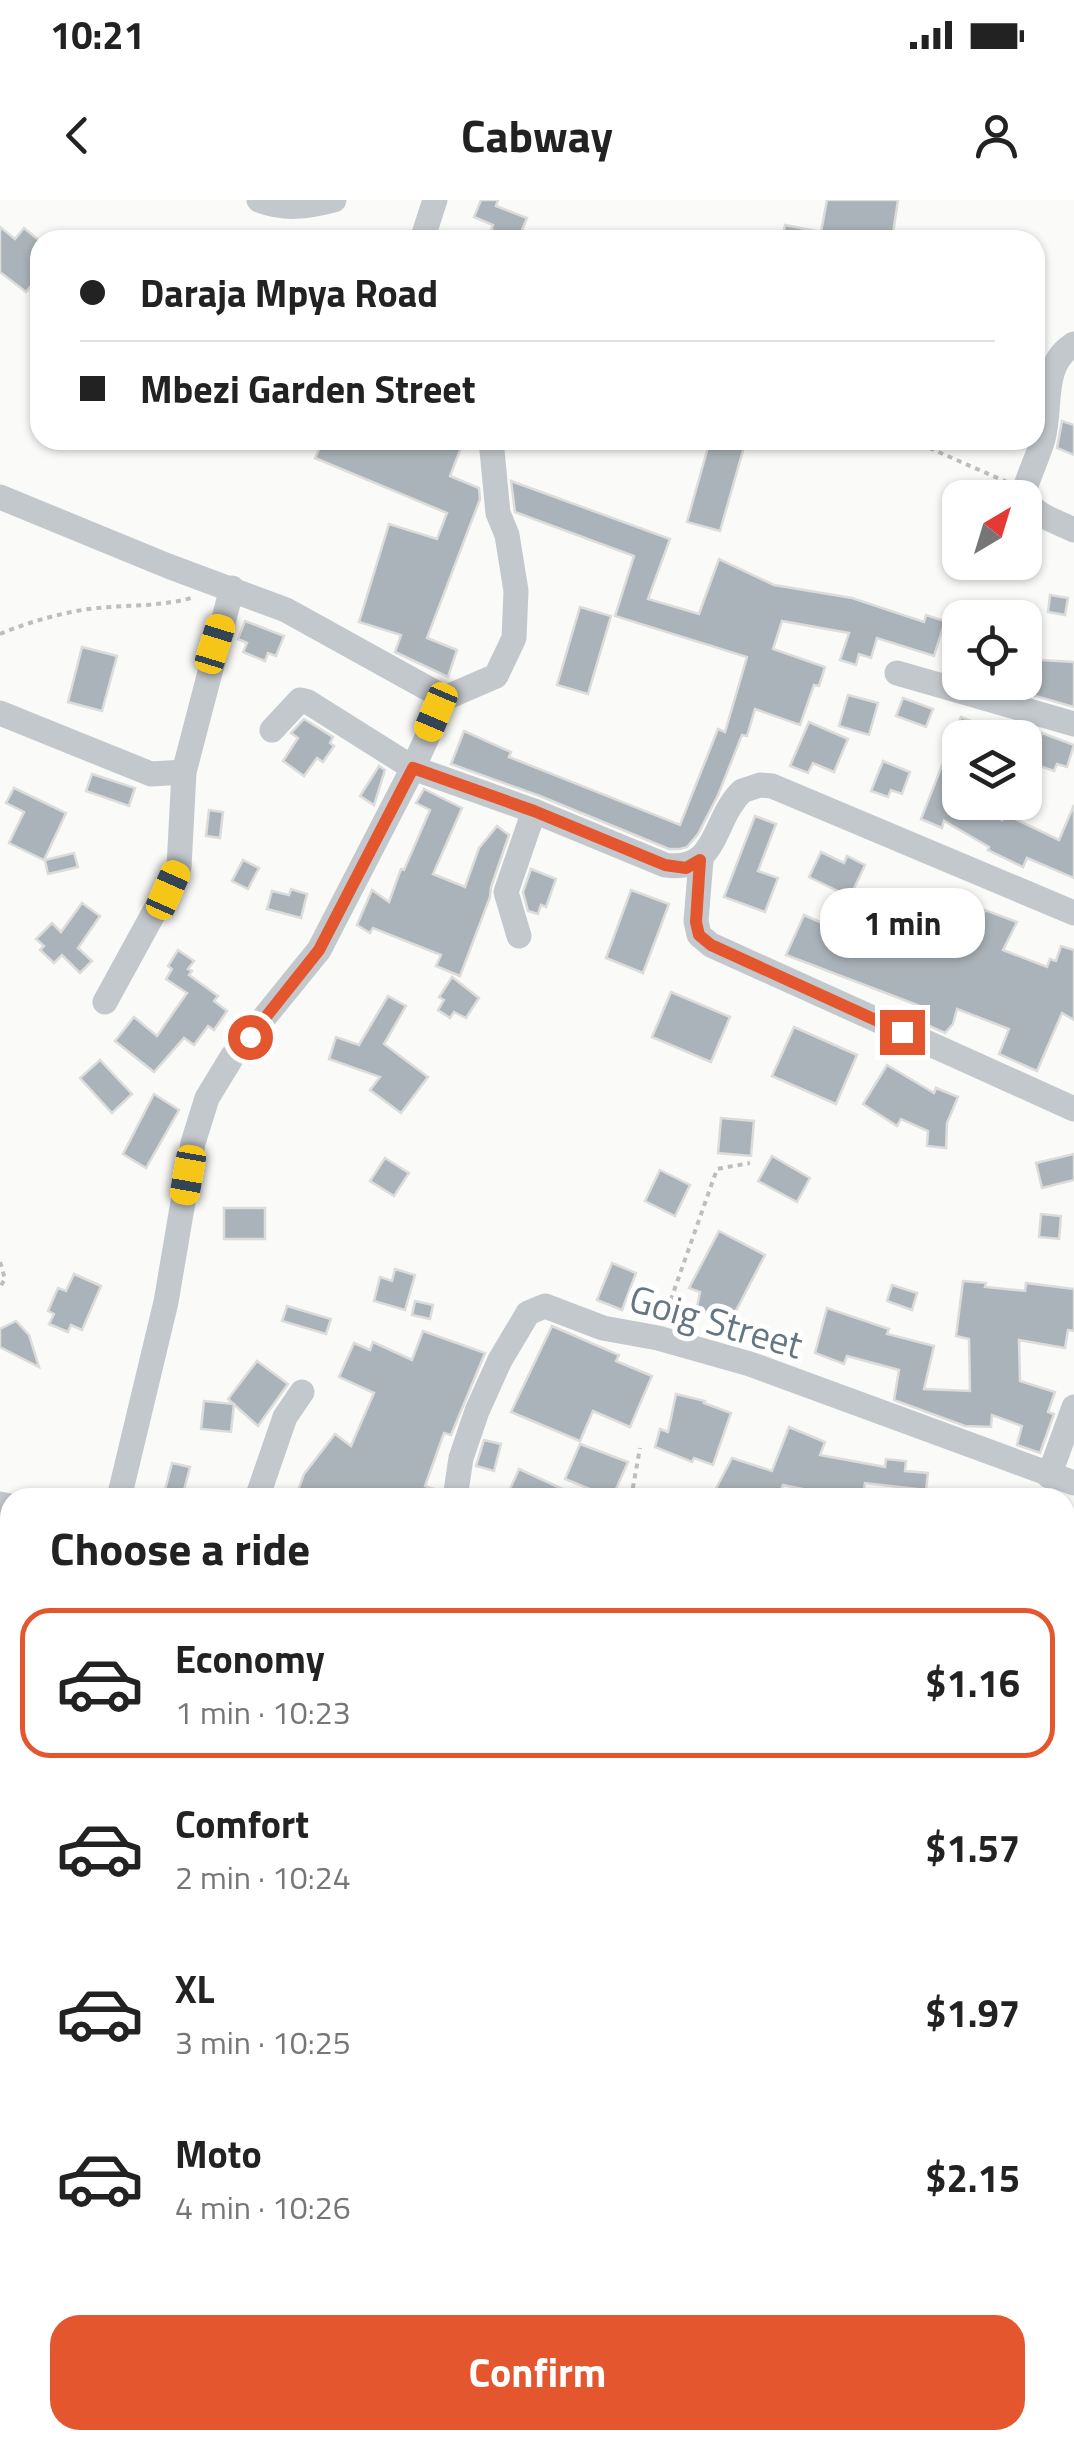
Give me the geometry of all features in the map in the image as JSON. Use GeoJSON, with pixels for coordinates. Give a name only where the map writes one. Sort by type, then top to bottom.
{"type":"FeatureCollection","features":[{"type":"Feature","properties":{"kind":"street"},"geometry":{"type":"LineString","coordinates":[[259,200],[297,208],[334,200]]}},
{"type":"Feature","properties":{"kind":"street"},"geometry":{"type":"LineString","coordinates":[[425,230],[435,200]]}},
{"type":"Feature","properties":{"kind":"street"},"geometry":{"type":"LineString","coordinates":[[1045,426],[1053,368],[1066,348],[1074,344]]}},
{"type":"Feature","properties":{"kind":"street"},"geometry":{"type":"LineString","coordinates":[[121,1488],[166,1302],[193,1144],[207,1098],[232,1057],[319,950],[445,698],[496,676],[514,638],[516,590],[507,535],[498,512],[492,450]]}},
{"type":"Feature","properties":{"kind":"street"},"geometry":{"type":"LineString","coordinates":[[1028,480],[1039,450]]}},
{"type":"Feature","properties":{"kind":"street"},"geometry":{"type":"LineString","coordinates":[[0,496],[286,610],[445,698]]}},
{"type":"Feature","properties":{"kind":"street"},"geometry":{"type":"LineString","coordinates":[[1042,515],[1074,530]]}},
{"type":"Feature","properties":{"kind":"street"},"geometry":{"type":"LineString","coordinates":[[104,1002],[178,867],[184,772],[232,588]]}},
{"type":"Feature","properties":{"kind":"street"},"geometry":{"type":"LineString","coordinates":[[897,674],[1074,724]]}},
{"type":"Feature","properties":{"kind":"street"},"geometry":{"type":"LineString","coordinates":[[272,730],[300,700],[308,702],[413,768],[534,811],[665,865],[686,868],[700,860]]}},
{"type":"Feature","properties":{"kind":"street"},"geometry":{"type":"LineString","coordinates":[[0,713],[151,774],[184,772]]}},
{"type":"Feature","properties":{"kind":"street"},"geometry":{"type":"LineString","coordinates":[[1074,913],[772,786],[751,788],[736,797],[700,860],[696,922],[699,935],[711,945],[1074,1109]]}},
{"type":"Feature","properties":{"kind":"street"},"geometry":{"type":"LineString","coordinates":[[519,936],[506,892],[534,811]]}},
{"type":"Feature","properties":{"kind":"street","name":"Goig Street"},"geometry":{"type":"LineString","coordinates":[[456,1488],[461,1458],[477,1411],[528,1312],[545,1306],[603,1328],[658,1338],[750,1364],[1074,1483]]}},
{"type":"Feature","properties":{"kind":"street"},"geometry":{"type":"LineString","coordinates":[[261,1488],[286,1417],[302,1392]]}},
{"type":"Feature","properties":{"kind":"street"},"geometry":{"type":"LineString","coordinates":[[1048,1476],[1074,1407]]}},
{"type":"Feature","properties":{"kind":"path"},"geometry":{"type":"LineString","coordinates":[[938,450],[999,480]]}},
{"type":"Feature","properties":{"kind":"path"},"geometry":{"type":"LineString","coordinates":[[0,634],[27,623],[84,610],[167,605],[232,588]]}},
{"type":"Feature","properties":{"kind":"path"},"geometry":{"type":"LineString","coordinates":[[658,1338],[716,1168],[750,1163]]}},
{"type":"Feature","properties":{"kind":"path"},"geometry":{"type":"LineString","coordinates":[[0,1262],[5,1279],[0,1287]]}},
{"type":"Feature","properties":{"kind":"path"},"geometry":{"type":"LineString","coordinates":[[633,1488],[640,1448]]}},
{"type":"Feature","properties":{"kind":"building"},"geometry":{"type":"Polygon","coordinates":[[[481,200],[498,200],[496,206],[527,218],[522,230],[491,230],[493,225],[474,217],[481,200]]]}},
{"type":"Feature","properties":{"kind":"building"},"geometry":{"type":"Polygon","coordinates":[[[827,200],[898,200],[894,230],[821,230],[827,200]]]}},
{"type":"Feature","properties":{"kind":"building"},"geometry":{"type":"Polygon","coordinates":[[[785,225],[811,230],[784,230],[785,225]]]}},
{"type":"Feature","properties":{"kind":"building"},"geometry":{"type":"Polygon","coordinates":[[[0,227],[15,239],[24,228],[30,233],[30,287],[26,292],[0,272],[0,227]]]}},
{"type":"Feature","properties":{"kind":"building"},"geometry":{"type":"Polygon","coordinates":[[[1062,421],[1074,425],[1074,455],[1057,448],[1062,421]]]}},
{"type":"Feature","properties":{"kind":"building"},"geometry":{"type":"Polygon","coordinates":[[[319,450],[460,450],[450,476],[479,488],[480,499],[427,638],[457,650],[448,677],[395,652],[401,635],[359,622],[389,524],[437,539],[447,513],[315,458],[319,450]]]}},
{"type":"Feature","properties":{"kind":"building"},"geometry":{"type":"Polygon","coordinates":[[[707,450],[743,450],[720,531],[687,522],[707,450]]]}},
{"type":"Feature","properties":{"kind":"building"},"geometry":{"type":"Polygon","coordinates":[[[511,481],[670,539],[648,599],[699,614],[719,559],[774,585],[852,598],[924,622],[926,615],[942,620],[942,631],[934,656],[877,638],[871,658],[859,654],[856,665],[840,660],[849,633],[782,621],[773,649],[825,667],[800,725],[755,709],[747,736],[742,735],[698,834],[687,847],[669,849],[451,764],[464,731],[511,752],[509,757],[680,825],[718,729],[725,732],[747,657],[615,616],[634,556],[515,512],[511,481]]]}},
{"type":"Feature","properties":{"kind":"building"},"geometry":{"type":"Polygon","coordinates":[[[1050,595],[1068,598],[1065,615],[1048,612],[1050,595]]]}},
{"type":"Feature","properties":{"kind":"building"},"geometry":{"type":"Polygon","coordinates":[[[580,607],[611,616],[588,694],[557,685],[580,607]]]}},
{"type":"Feature","properties":{"kind":"building"},"geometry":{"type":"Polygon","coordinates":[[[245,621],[284,636],[276,656],[268,653],[265,661],[243,652],[247,643],[238,639],[245,621]]]}},
{"type":"Feature","properties":{"kind":"building"},"geometry":{"type":"Polygon","coordinates":[[[82,647],[117,656],[102,711],[68,702],[82,647]]]}},
{"type":"Feature","properties":{"kind":"building"},"geometry":{"type":"Polygon","coordinates":[[[1042,660],[1074,662],[1074,707],[1042,698],[1042,660]]]}},
{"type":"Feature","properties":{"kind":"building"},"geometry":{"type":"Polygon","coordinates":[[[848,695],[878,703],[869,735],[839,726],[848,695]]]}},
{"type":"Feature","properties":{"kind":"building"},"geometry":{"type":"Polygon","coordinates":[[[903,698],[933,709],[926,727],[896,716],[903,698]]]}},
{"type":"Feature","properties":{"kind":"building"},"geometry":{"type":"Polygon","coordinates":[[[304,719],[333,737],[330,743],[334,746],[323,762],[317,758],[304,776],[283,761],[298,738],[291,733],[304,719]]]}},
{"type":"Feature","properties":{"kind":"building"},"geometry":{"type":"Polygon","coordinates":[[[809,722],[848,739],[834,772],[813,763],[808,773],[790,766],[809,722]]]}},
{"type":"Feature","properties":{"kind":"building"},"geometry":{"type":"Polygon","coordinates":[[[1042,733],[1074,745],[1067,767],[1057,764],[1054,771],[1042,767],[1042,733]]]}},
{"type":"Feature","properties":{"kind":"building"},"geometry":{"type":"Polygon","coordinates":[[[883,761],[910,772],[902,794],[891,790],[888,797],[871,791],[883,761]]]}},
{"type":"Feature","properties":{"kind":"building"},"geometry":{"type":"Polygon","coordinates":[[[942,765],[942,820],[1017,820],[1059,840],[1074,805],[1074,878],[1027,858],[1023,867],[944,821],[942,828],[921,819],[942,765]]]}},
{"type":"Feature","properties":{"kind":"building"},"geometry":{"type":"Polygon","coordinates":[[[379,766],[385,770],[374,805],[360,796],[379,766]]]}},
{"type":"Feature","properties":{"kind":"building"},"geometry":{"type":"Polygon","coordinates":[[[92,774],[135,788],[129,806],[86,791],[92,774]]]}},
{"type":"Feature","properties":{"kind":"building"},"geometry":{"type":"Polygon","coordinates":[[[14,788],[66,813],[44,860],[9,843],[24,812],[6,803],[14,788]]]}},
{"type":"Feature","properties":{"kind":"building"},"geometry":{"type":"Polygon","coordinates":[[[424,789],[462,808],[433,874],[465,887],[479,848],[497,826],[509,835],[460,976],[436,966],[441,955],[373,928],[370,933],[357,925],[372,890],[389,902],[430,810],[416,803],[424,789]]]}},
{"type":"Feature","properties":{"kind":"building"},"geometry":{"type":"Polygon","coordinates":[[[209,810],[223,812],[220,838],[206,836],[209,810]]]}},
{"type":"Feature","properties":{"kind":"building"},"geometry":{"type":"Polygon","coordinates":[[[755,816],[776,824],[758,871],[778,878],[765,912],[724,897],[755,816]]]}},
{"type":"Feature","properties":{"kind":"building"},"geometry":{"type":"Polygon","coordinates":[[[821,852],[844,863],[847,856],[865,865],[850,897],[809,877],[821,852]]]}},
{"type":"Feature","properties":{"kind":"building"},"geometry":{"type":"Polygon","coordinates":[[[74,853],[78,867],[48,874],[45,860],[74,853]]]}},
{"type":"Feature","properties":{"kind":"building"},"geometry":{"type":"Polygon","coordinates":[[[243,860],[259,868],[248,889],[232,881],[243,860]]]}},
{"type":"Feature","properties":{"kind":"building"},"geometry":{"type":"Polygon","coordinates":[[[531,869],[556,879],[546,907],[541,905],[538,914],[528,911],[523,892],[531,869]]]}},
{"type":"Feature","properties":{"kind":"building"},"geometry":{"type":"Polygon","coordinates":[[[291,889],[307,894],[301,918],[267,909],[272,891],[289,895],[291,889]]]}},
{"type":"Feature","properties":{"kind":"building"},"geometry":{"type":"Polygon","coordinates":[[[631,890],[669,904],[643,973],[606,958],[631,890]]]}},
{"type":"Feature","properties":{"kind":"building"},"geometry":{"type":"Polygon","coordinates":[[[912,897],[978,929],[985,910],[1017,922],[1003,950],[1047,967],[1050,959],[1056,961],[1061,946],[1074,950],[1074,1020],[1062,1013],[1037,1071],[999,1054],[1009,1029],[957,1009],[953,1024],[945,1033],[918,1021],[925,1008],[786,955],[804,915],[854,937],[865,908],[902,923],[912,897]]]}},
{"type":"Feature","properties":{"kind":"building"},"geometry":{"type":"Polygon","coordinates":[[[82,903],[100,916],[78,948],[92,961],[80,973],[62,955],[54,963],[40,950],[44,946],[36,939],[52,923],[61,932],[82,903]]]}},
{"type":"Feature","properties":{"kind":"building"},"geometry":{"type":"Polygon","coordinates":[[[178,950],[194,961],[189,975],[218,996],[214,1001],[227,1011],[214,1030],[208,1026],[194,1045],[184,1038],[154,1072],[115,1041],[134,1017],[157,1036],[187,993],[166,979],[172,969],[168,966],[178,950]]]}},
{"type":"Feature","properties":{"kind":"building"},"geometry":{"type":"Polygon","coordinates":[[[452,977],[479,998],[466,1018],[454,1012],[450,1018],[438,1010],[444,1000],[439,997],[452,977]]]}},
{"type":"Feature","properties":{"kind":"building"},"geometry":{"type":"Polygon","coordinates":[[[671,992],[730,1017],[711,1062],[652,1037],[671,992]]]}},
{"type":"Feature","properties":{"kind":"building"},"geometry":{"type":"Polygon","coordinates":[[[388,996],[406,1006],[384,1044],[428,1077],[401,1113],[370,1090],[380,1077],[329,1059],[336,1037],[359,1045],[388,996]]]}},
{"type":"Feature","properties":{"kind":"building"},"geometry":{"type":"Polygon","coordinates":[[[794,1027],[857,1055],[836,1104],[772,1076],[794,1027]]]}},
{"type":"Feature","properties":{"kind":"building"},"geometry":{"type":"Polygon","coordinates":[[[100,1060],[132,1094],[112,1113],[80,1078],[100,1060]]]}},
{"type":"Feature","properties":{"kind":"building"},"geometry":{"type":"Polygon","coordinates":[[[887,1065],[934,1093],[936,1088],[958,1097],[947,1123],[946,1148],[927,1146],[928,1131],[901,1119],[897,1126],[863,1104],[887,1065]]]}},
{"type":"Feature","properties":{"kind":"building"},"geometry":{"type":"Polygon","coordinates":[[[154,1094],[179,1110],[146,1168],[123,1154],[154,1094]]]}},
{"type":"Feature","properties":{"kind":"building"},"geometry":{"type":"Polygon","coordinates":[[[721,1118],[754,1121],[751,1156],[718,1153],[721,1118]]]}},
{"type":"Feature","properties":{"kind":"building"},"geometry":{"type":"Polygon","coordinates":[[[1074,1154],[1074,1180],[1042,1188],[1036,1163],[1074,1154]]]}},
{"type":"Feature","properties":{"kind":"building"},"geometry":{"type":"Polygon","coordinates":[[[772,1156],[810,1178],[797,1202],[758,1181],[772,1156]]]}},
{"type":"Feature","properties":{"kind":"building"},"geometry":{"type":"Polygon","coordinates":[[[385,1158],[409,1173],[394,1196],[370,1181],[385,1158]]]}},
{"type":"Feature","properties":{"kind":"building"},"geometry":{"type":"Polygon","coordinates":[[[660,1170],[690,1185],[675,1216],[645,1201],[660,1170]]]}},
{"type":"Feature","properties":{"kind":"building"},"geometry":{"type":"Polygon","coordinates":[[[224,1208],[265,1208],[265,1239],[224,1239],[224,1208]]]}},
{"type":"Feature","properties":{"kind":"building"},"geometry":{"type":"Polygon","coordinates":[[[1041,1214],[1061,1216],[1059,1239],[1039,1237],[1041,1214]]]}},
{"type":"Feature","properties":{"kind":"building"},"geometry":{"type":"Polygon","coordinates":[[[719,1231],[765,1255],[729,1324],[697,1307],[700,1292],[689,1288],[719,1231]]]}},
{"type":"Feature","properties":{"kind":"building"},"geometry":{"type":"Polygon","coordinates":[[[612,1263],[636,1273],[622,1310],[597,1300],[612,1263]]]}},
{"type":"Feature","properties":{"kind":"building"},"geometry":{"type":"Polygon","coordinates":[[[395,1269],[415,1275],[405,1310],[374,1301],[380,1277],[392,1281],[395,1269]]]}},
{"type":"Feature","properties":{"kind":"building"},"geometry":{"type":"Polygon","coordinates":[[[74,1274],[101,1286],[82,1330],[71,1325],[68,1332],[49,1324],[54,1314],[48,1311],[58,1288],[66,1291],[74,1274]]]}},
{"type":"Feature","properties":{"kind":"building"},"geometry":{"type":"Polygon","coordinates":[[[963,1281],[1025,1291],[1026,1283],[1074,1289],[1074,1331],[1068,1330],[1065,1348],[1019,1340],[1020,1381],[1055,1392],[1048,1412],[1054,1414],[1040,1453],[1017,1445],[1022,1426],[992,1415],[991,1427],[965,1426],[894,1400],[899,1370],[847,1356],[844,1364],[815,1353],[827,1308],[889,1329],[887,1334],[934,1346],[924,1389],[970,1391],[969,1339],[956,1336],[963,1281]]]}},
{"type":"Feature","properties":{"kind":"building"},"geometry":{"type":"Polygon","coordinates":[[[892,1285],[917,1293],[912,1310],[887,1301],[892,1285]]]}},
{"type":"Feature","properties":{"kind":"building"},"geometry":{"type":"Polygon","coordinates":[[[415,1301],[433,1305],[430,1319],[412,1315],[415,1301]]]}},
{"type":"Feature","properties":{"kind":"building"},"geometry":{"type":"Polygon","coordinates":[[[287,1306],[331,1319],[326,1334],[282,1321],[287,1306]]]}},
{"type":"Feature","properties":{"kind":"building"},"geometry":{"type":"Polygon","coordinates":[[[16,1321],[29,1335],[39,1367],[0,1347],[0,1329],[16,1321]]]}},
{"type":"Feature","properties":{"kind":"building"},"geometry":{"type":"Polygon","coordinates":[[[552,1326],[619,1355],[616,1361],[652,1376],[630,1427],[593,1411],[580,1441],[511,1412],[552,1326]]]}},
{"type":"Feature","properties":{"kind":"building"},"geometry":{"type":"Polygon","coordinates":[[[423,1331],[485,1353],[451,1435],[444,1433],[425,1486],[431,1488],[299,1488],[304,1474],[335,1434],[351,1446],[374,1393],[339,1377],[354,1343],[370,1350],[373,1342],[412,1360],[423,1331]]]}},
{"type":"Feature","properties":{"kind":"building"},"geometry":{"type":"Polygon","coordinates":[[[257,1361],[288,1384],[258,1426],[228,1399],[257,1361]]]}},
{"type":"Feature","properties":{"kind":"building"},"geometry":{"type":"Polygon","coordinates":[[[676,1394],[731,1413],[713,1465],[694,1458],[692,1462],[655,1447],[660,1429],[668,1432],[676,1394]]]}},
{"type":"Feature","properties":{"kind":"building"},"geometry":{"type":"Polygon","coordinates":[[[204,1401],[234,1404],[231,1432],[201,1429],[204,1401]]]}},
{"type":"Feature","properties":{"kind":"building"},"geometry":{"type":"Polygon","coordinates":[[[789,1427],[825,1442],[820,1455],[885,1467],[886,1459],[906,1461],[905,1471],[928,1473],[926,1488],[865,1483],[864,1488],[716,1488],[732,1458],[772,1471],[789,1427]]]}},
{"type":"Feature","properties":{"kind":"building"},"geometry":{"type":"Polygon","coordinates":[[[484,1440],[501,1444],[494,1471],[476,1466],[484,1440]]]}},
{"type":"Feature","properties":{"kind":"building"},"geometry":{"type":"Polygon","coordinates":[[[580,1444],[628,1462],[616,1488],[587,1488],[565,1479],[580,1444]]]}},
{"type":"Feature","properties":{"kind":"building"},"geometry":{"type":"Polygon","coordinates":[[[172,1463],[190,1467],[185,1488],[166,1488],[172,1463]]]}},
{"type":"Feature","properties":{"kind":"building"},"geometry":{"type":"Polygon","coordinates":[[[519,1469],[560,1488],[510,1488],[519,1469]]]}},
{"type":"Feature","properties":{"kind":"route"},"geometry":{"type":"LineString","coordinates":[[250,1037],[319,950],[413,768],[534,811],[665,865],[686,868],[700,860],[696,922],[699,935],[711,945],[902,1032]]}}]}
